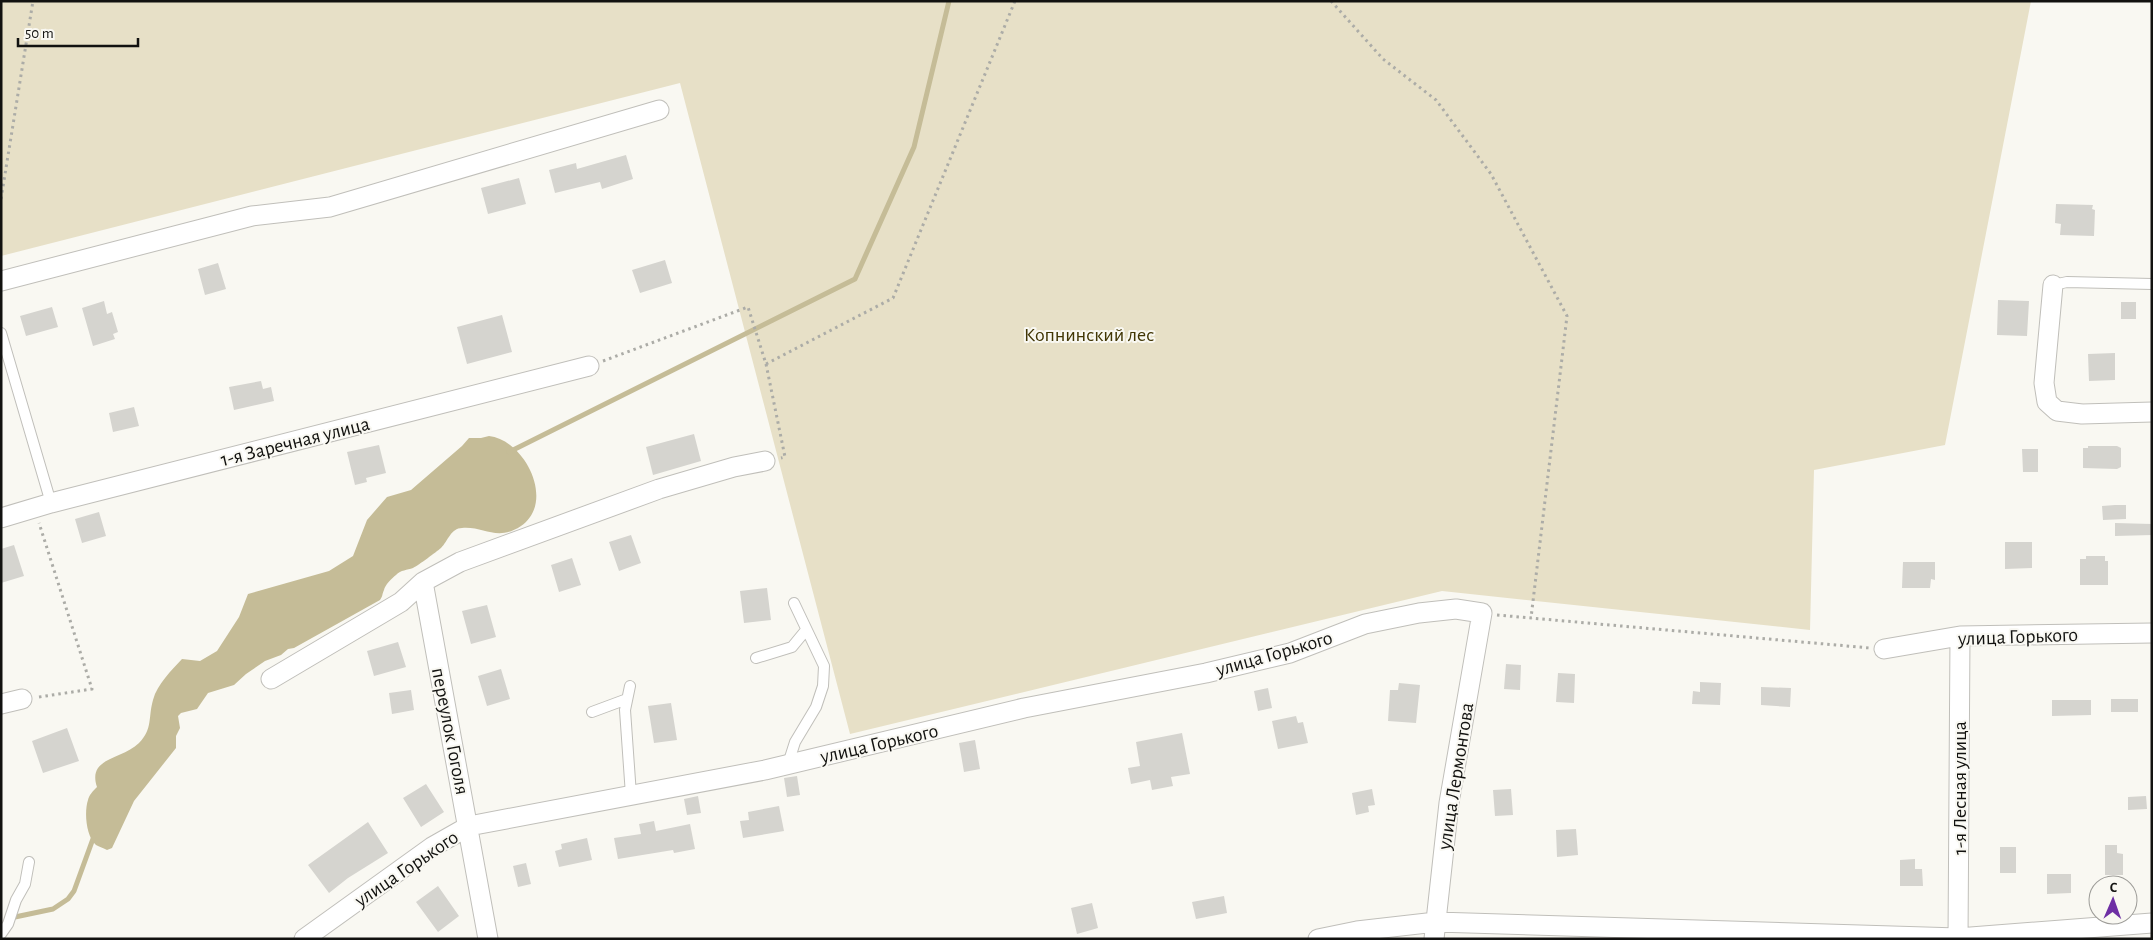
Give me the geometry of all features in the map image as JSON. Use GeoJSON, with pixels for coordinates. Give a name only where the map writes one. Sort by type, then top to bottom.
{"type":"FeatureCollection","features":[{"type":"Feature","properties":{"kind":"street"},"geometry":{"type":"LineString","coordinates":[[1,281],[252,216],[330,207],[659,110]]}},
{"type":"Feature","properties":{"kind":"street"},"geometry":{"type":"LineString","coordinates":[[2053,285],[2044,383],[2047,402],[2057,411],[2082,414],[2152,412]]}},
{"type":"Feature","properties":{"kind":"street","name":"1-я Заречная улица"},"geometry":{"type":"LineString","coordinates":[[1,518],[50,503],[589,366]]}},
{"type":"Feature","properties":{"kind":"street"},"geometry":{"type":"LineString","coordinates":[[271,679],[401,602],[423,582],[460,562],[659,489],[734,467],[765,461]]}},
{"type":"Feature","properties":{"kind":"street","name":"переулок Гоголя"},"geometry":{"type":"LineString","coordinates":[[423,582],[469,826],[488,939]]}},
{"type":"Feature","properties":{"kind":"street","name":"улица Горького"},"geometry":{"type":"LineString","coordinates":[[304,939],[432,847],[469,826],[788,764],[1024,708],[1206,673],[1281,655],[1365,624],[1419,613],[1456,609],[1482,613]]}},
{"type":"Feature","properties":{"kind":"street","name":"улица Лермонтова"},"geometry":{"type":"LineString","coordinates":[[1435,931],[1449,803],[1482,613]]}},
{"type":"Feature","properties":{"kind":"street","name":"улица Горького"},"geometry":{"type":"LineString","coordinates":[[1884,649],[1960,636],[2152,633]]}},
{"type":"Feature","properties":{"kind":"street","name":"1-я Лесная улица"},"geometry":{"type":"LineString","coordinates":[[1958,938],[1960,636]]}},
{"type":"Feature","properties":{"kind":"street"},"geometry":{"type":"LineString","coordinates":[[1,704],[22,699]]}},
{"type":"Feature","properties":{"kind":"street"},"geometry":{"type":"LineString","coordinates":[[1318,939],[1358,931],[1958,938],[2152,924]]}},
{"type":"Feature","properties":{"kind":"lane"},"geometry":{"type":"LineString","coordinates":[[2053,285],[2067,282],[2152,284]]}},
{"type":"Feature","properties":{"kind":"lane"},"geometry":{"type":"LineString","coordinates":[[1,332],[50,503]]}},
{"type":"Feature","properties":{"kind":"lane"},"geometry":{"type":"LineString","coordinates":[[788,764],[795,742],[816,707],[823,686],[824,666],[794,603]]}},
{"type":"Feature","properties":{"kind":"lane"},"geometry":{"type":"LineString","coordinates":[[756,658],[792,647],[806,630]]}},
{"type":"Feature","properties":{"kind":"lane"},"geometry":{"type":"LineString","coordinates":[[630,686],[625,710],[631,795]]}},
{"type":"Feature","properties":{"kind":"lane"},"geometry":{"type":"LineString","coordinates":[[592,712],[627,699]]}},
{"type":"Feature","properties":{"kind":"lane"},"geometry":{"type":"LineString","coordinates":[[1,934],[8,924],[16,900],[25,884],[29,862]]}},
{"type":"Feature","properties":{"kind":"path"},"geometry":{"type":"LineString","coordinates":[[1,199],[33,1]]}},
{"type":"Feature","properties":{"kind":"path"},"geometry":{"type":"LineString","coordinates":[[766,364],[893,298],[1015,1]]}},
{"type":"Feature","properties":{"kind":"path"},"geometry":{"type":"LineString","coordinates":[[1331,1],[1383,59],[1436,100],[1491,174],[1567,316],[1531,618]]}},
{"type":"Feature","properties":{"kind":"path"},"geometry":{"type":"LineString","coordinates":[[589,366],[748,306],[766,364],[785,457],[765,461]]}},
{"type":"Feature","properties":{"kind":"path"},"geometry":{"type":"LineString","coordinates":[[22,699],[92,689],[39,523],[50,503]]}},
{"type":"Feature","properties":{"kind":"path"},"geometry":{"type":"LineString","coordinates":[[1482,613],[1884,649]]}},
{"type":"Feature","properties":{"kind":"green space","name":"Копнинский лес"},"geometry":{"type":"Polygon","coordinates":[[[1,1],[2031,1],[1945,445],[1814,470],[1810,630],[1442,591],[850,734],[680,83],[1,256],[1,1]]]}},
{"type":"Feature","properties":{"kind":"shaded area"},"geometry":{"type":"Polygon","coordinates":[[[489,436],[502,440],[514,448],[532,474],[536,488],[536,502],[531,515],[521,526],[505,533],[470,528],[455,530],[441,548],[413,568],[400,572],[393,578],[386,586],[380,600],[294,648],[288,649],[281,655],[265,661],[234,685],[208,693],[197,709],[181,713],[178,716],[180,728],[176,736],[176,748],[134,801],[112,848],[107,850],[96,845],[88,830],[86,811],[89,796],[97,787],[95,777],[97,770],[101,764],[132,749],[143,738],[148,728],[155,694],[165,678],[182,659],[200,661],[217,651],[239,617],[248,594],[329,571],[353,556],[367,520],[387,497],[411,490],[469,438],[489,436]]]}},
{"type":"Feature","properties":{"kind":"building"},"geometry":{"type":"Polygon","coordinates":[[[626,155],[633,179],[602,189],[600,182],[555,193],[549,170],[576,163],[577,169],[626,155]]]}},
{"type":"Feature","properties":{"kind":"building"},"geometry":{"type":"Polygon","coordinates":[[[519,178],[526,204],[488,214],[481,188],[519,178]]]}},
{"type":"Feature","properties":{"kind":"building"},"geometry":{"type":"Polygon","coordinates":[[[2056,204],[2093,205],[2092,209],[2095,210],[2094,236],[2060,235],[2061,224],[2055,223],[2056,204]]]}},
{"type":"Feature","properties":{"kind":"building"},"geometry":{"type":"Polygon","coordinates":[[[665,260],[672,283],[640,293],[632,270],[665,260]]]}},
{"type":"Feature","properties":{"kind":"building"},"geometry":{"type":"Polygon","coordinates":[[[218,263],[226,289],[205,295],[198,269],[218,263]]]}},
{"type":"Feature","properties":{"kind":"building"},"geometry":{"type":"Polygon","coordinates":[[[1998,300],[2029,301],[2027,336],[1997,335],[1998,300]]]}},
{"type":"Feature","properties":{"kind":"building"},"geometry":{"type":"Polygon","coordinates":[[[104,301],[107,314],[112,312],[118,332],[113,334],[115,339],[93,346],[82,308],[104,301]]]}},
{"type":"Feature","properties":{"kind":"building"},"geometry":{"type":"Polygon","coordinates":[[[2121,302],[2136,302],[2136,319],[2121,319],[2121,302]]]}},
{"type":"Feature","properties":{"kind":"building"},"geometry":{"type":"Polygon","coordinates":[[[52,307],[58,327],[26,336],[20,316],[52,307]]]}},
{"type":"Feature","properties":{"kind":"building"},"geometry":{"type":"Polygon","coordinates":[[[502,315],[512,352],[467,364],[457,327],[502,315]]]}},
{"type":"Feature","properties":{"kind":"building"},"geometry":{"type":"Polygon","coordinates":[[[2115,353],[2115,380],[2089,381],[2088,354],[2115,353]]]}},
{"type":"Feature","properties":{"kind":"building"},"geometry":{"type":"Polygon","coordinates":[[[261,381],[263,389],[271,387],[274,401],[234,410],[229,387],[261,381]]]}},
{"type":"Feature","properties":{"kind":"building"},"geometry":{"type":"Polygon","coordinates":[[[134,407],[139,426],[113,432],[109,413],[134,407]]]}},
{"type":"Feature","properties":{"kind":"building"},"geometry":{"type":"Polygon","coordinates":[[[694,434],[701,461],[653,475],[646,447],[694,434]]]}},
{"type":"Feature","properties":{"kind":"building"},"geometry":{"type":"Polygon","coordinates":[[[379,445],[386,473],[366,478],[367,482],[355,485],[347,452],[379,445]]]}},
{"type":"Feature","properties":{"kind":"building"},"geometry":{"type":"Polygon","coordinates":[[[2088,446],[2117,446],[2121,448],[2121,467],[2117,469],[2083,468],[2083,448],[2088,448],[2088,446]]]}},
{"type":"Feature","properties":{"kind":"building"},"geometry":{"type":"Polygon","coordinates":[[[2022,449],[2038,449],[2038,472],[2023,472],[2022,449]]]}},
{"type":"Feature","properties":{"kind":"building"},"geometry":{"type":"Polygon","coordinates":[[[2126,505],[2126,519],[2103,520],[2102,506],[2126,505]]]}},
{"type":"Feature","properties":{"kind":"building"},"geometry":{"type":"Polygon","coordinates":[[[99,512],[106,536],[82,543],[75,519],[99,512]]]}},
{"type":"Feature","properties":{"kind":"building"},"geometry":{"type":"Polygon","coordinates":[[[2115,523],[2152,524],[2152,535],[2115,536],[2115,523]]]}},
{"type":"Feature","properties":{"kind":"building"},"geometry":{"type":"Polygon","coordinates":[[[631,535],[641,563],[619,571],[609,542],[631,535]]]}},
{"type":"Feature","properties":{"kind":"building"},"geometry":{"type":"Polygon","coordinates":[[[2005,542],[2032,542],[2032,568],[2005,569],[2005,542]]]}},
{"type":"Feature","properties":{"kind":"building"},"geometry":{"type":"Polygon","coordinates":[[[14,545],[24,576],[1,583],[1,549],[14,545]]]}},
{"type":"Feature","properties":{"kind":"building"},"geometry":{"type":"Polygon","coordinates":[[[2086,556],[2105,556],[2105,561],[2108,561],[2108,585],[2080,585],[2080,559],[2086,559],[2086,556]]]}},
{"type":"Feature","properties":{"kind":"building"},"geometry":{"type":"Polygon","coordinates":[[[572,558],[581,585],[559,592],[551,565],[572,558]]]}},
{"type":"Feature","properties":{"kind":"building"},"geometry":{"type":"Polygon","coordinates":[[[1903,562],[1935,562],[1935,580],[1931,579],[1930,588],[1902,588],[1903,562]]]}},
{"type":"Feature","properties":{"kind":"building"},"geometry":{"type":"Polygon","coordinates":[[[767,588],[771,620],[744,623],[740,591],[767,588]]]}},
{"type":"Feature","properties":{"kind":"building"},"geometry":{"type":"Polygon","coordinates":[[[487,605],[496,637],[471,644],[462,611],[487,605]]]}},
{"type":"Feature","properties":{"kind":"building"},"geometry":{"type":"Polygon","coordinates":[[[398,642],[406,667],[374,676],[367,651],[398,642]]]}},
{"type":"Feature","properties":{"kind":"building"},"geometry":{"type":"Polygon","coordinates":[[[1506,664],[1521,665],[1520,690],[1504,689],[1506,664]]]}},
{"type":"Feature","properties":{"kind":"building"},"geometry":{"type":"Polygon","coordinates":[[[501,669],[510,699],[487,706],[478,676],[501,669]]]}},
{"type":"Feature","properties":{"kind":"building"},"geometry":{"type":"Polygon","coordinates":[[[1558,673],[1575,674],[1574,703],[1556,702],[1558,673]]]}},
{"type":"Feature","properties":{"kind":"building"},"geometry":{"type":"Polygon","coordinates":[[[1700,682],[1721,683],[1720,705],[1692,704],[1693,691],[1700,692],[1700,682]]]}},
{"type":"Feature","properties":{"kind":"building"},"geometry":{"type":"Polygon","coordinates":[[[1399,683],[1420,685],[1416,723],[1388,721],[1390,690],[1398,690],[1399,683]]]}},
{"type":"Feature","properties":{"kind":"building"},"geometry":{"type":"Polygon","coordinates":[[[1761,687],[1791,688],[1790,707],[1761,705],[1761,687]]]}},
{"type":"Feature","properties":{"kind":"building"},"geometry":{"type":"Polygon","coordinates":[[[1268,688],[1272,708],[1258,711],[1254,691],[1268,688]]]}},
{"type":"Feature","properties":{"kind":"building"},"geometry":{"type":"Polygon","coordinates":[[[411,690],[414,710],[392,714],[389,693],[411,690]]]}},
{"type":"Feature","properties":{"kind":"building"},"geometry":{"type":"Polygon","coordinates":[[[2111,699],[2138,699],[2138,712],[2111,712],[2111,699]]]}},
{"type":"Feature","properties":{"kind":"building"},"geometry":{"type":"Polygon","coordinates":[[[2052,700],[2091,700],[2091,715],[2052,716],[2052,700]]]}},
{"type":"Feature","properties":{"kind":"building"},"geometry":{"type":"Polygon","coordinates":[[[671,703],[677,740],[654,743],[648,706],[671,703]]]}},
{"type":"Feature","properties":{"kind":"building"},"geometry":{"type":"Polygon","coordinates":[[[1296,716],[1298,723],[1303,722],[1308,743],[1278,749],[1272,721],[1296,716]]]}},
{"type":"Feature","properties":{"kind":"building"},"geometry":{"type":"Polygon","coordinates":[[[67,728],[79,761],[43,773],[32,741],[67,728]]]}},
{"type":"Feature","properties":{"kind":"building"},"geometry":{"type":"Polygon","coordinates":[[[1182,733],[1190,774],[1171,777],[1173,786],[1152,790],[1150,780],[1131,784],[1128,768],[1140,766],[1136,742],[1182,733]]]}},
{"type":"Feature","properties":{"kind":"building"},"geometry":{"type":"Polygon","coordinates":[[[975,740],[980,769],[964,772],[959,743],[975,740]]]}},
{"type":"Feature","properties":{"kind":"building"},"geometry":{"type":"Polygon","coordinates":[[[797,776],[800,795],[787,797],[784,778],[797,776]]]}},
{"type":"Feature","properties":{"kind":"building"},"geometry":{"type":"Polygon","coordinates":[[[426,784],[444,812],[421,827],[403,798],[426,784]]]}},
{"type":"Feature","properties":{"kind":"building"},"geometry":{"type":"Polygon","coordinates":[[[1372,789],[1375,805],[1368,806],[1369,812],[1356,815],[1352,793],[1372,789]]]}},
{"type":"Feature","properties":{"kind":"building"},"geometry":{"type":"Polygon","coordinates":[[[1511,789],[1513,815],[1495,816],[1493,790],[1511,789]]]}},
{"type":"Feature","properties":{"kind":"building"},"geometry":{"type":"Polygon","coordinates":[[[698,796],[701,813],[687,815],[684,799],[698,796]]]}},
{"type":"Feature","properties":{"kind":"building"},"geometry":{"type":"Polygon","coordinates":[[[2146,796],[2147,809],[2128,810],[2128,797],[2146,796]]]}},
{"type":"Feature","properties":{"kind":"building"},"geometry":{"type":"Polygon","coordinates":[[[779,806],[784,831],[743,838],[740,821],[749,820],[748,812],[779,806]]]}},
{"type":"Feature","properties":{"kind":"building"},"geometry":{"type":"Polygon","coordinates":[[[654,821],[656,831],[690,824],[695,849],[674,853],[673,850],[618,859],[614,838],[641,834],[639,824],[654,821]]]}},
{"type":"Feature","properties":{"kind":"building"},"geometry":{"type":"Polygon","coordinates":[[[368,822],[388,853],[348,878],[329,893],[308,865],[368,822]]]}},
{"type":"Feature","properties":{"kind":"building"},"geometry":{"type":"Polygon","coordinates":[[[1576,829],[1578,855],[1557,857],[1556,830],[1576,829]]]}},
{"type":"Feature","properties":{"kind":"building"},"geometry":{"type":"Polygon","coordinates":[[[587,838],[592,860],[559,867],[555,851],[562,849],[561,844],[587,838]]]}},
{"type":"Feature","properties":{"kind":"building"},"geometry":{"type":"Polygon","coordinates":[[[2105,845],[2117,845],[2117,853],[2123,854],[2123,875],[2105,875],[2105,845]]]}},
{"type":"Feature","properties":{"kind":"building"},"geometry":{"type":"Polygon","coordinates":[[[2000,847],[2016,847],[2016,873],[2000,873],[2000,847]]]}},
{"type":"Feature","properties":{"kind":"building"},"geometry":{"type":"Polygon","coordinates":[[[1915,859],[1915,869],[1922,869],[1923,886],[1900,886],[1900,860],[1915,859]]]}},
{"type":"Feature","properties":{"kind":"building"},"geometry":{"type":"Polygon","coordinates":[[[526,863],[531,884],[518,887],[513,866],[526,863]]]}},
{"type":"Feature","properties":{"kind":"building"},"geometry":{"type":"Polygon","coordinates":[[[2047,874],[2071,874],[2071,893],[2047,894],[2047,874]]]}},
{"type":"Feature","properties":{"kind":"building"},"geometry":{"type":"Polygon","coordinates":[[[438,886],[459,916],[438,932],[416,902],[438,886]]]}},
{"type":"Feature","properties":{"kind":"building"},"geometry":{"type":"Polygon","coordinates":[[[1224,896],[1227,913],[1196,919],[1192,902],[1224,896]]]}},
{"type":"Feature","properties":{"kind":"building"},"geometry":{"type":"Polygon","coordinates":[[[1092,903],[1098,928],[1077,934],[1071,908],[1092,903]]]}},
{"type":"Feature","properties":{"kind":"waterway"},"geometry":{"type":"LineString","coordinates":[[509,452],[855,279],[914,147],[949,1]]}},
{"type":"Feature","properties":{"kind":"waterway"},"geometry":{"type":"LineString","coordinates":[[15,917],[53,909],[68,899],[74,891],[94,836]]}}]}
